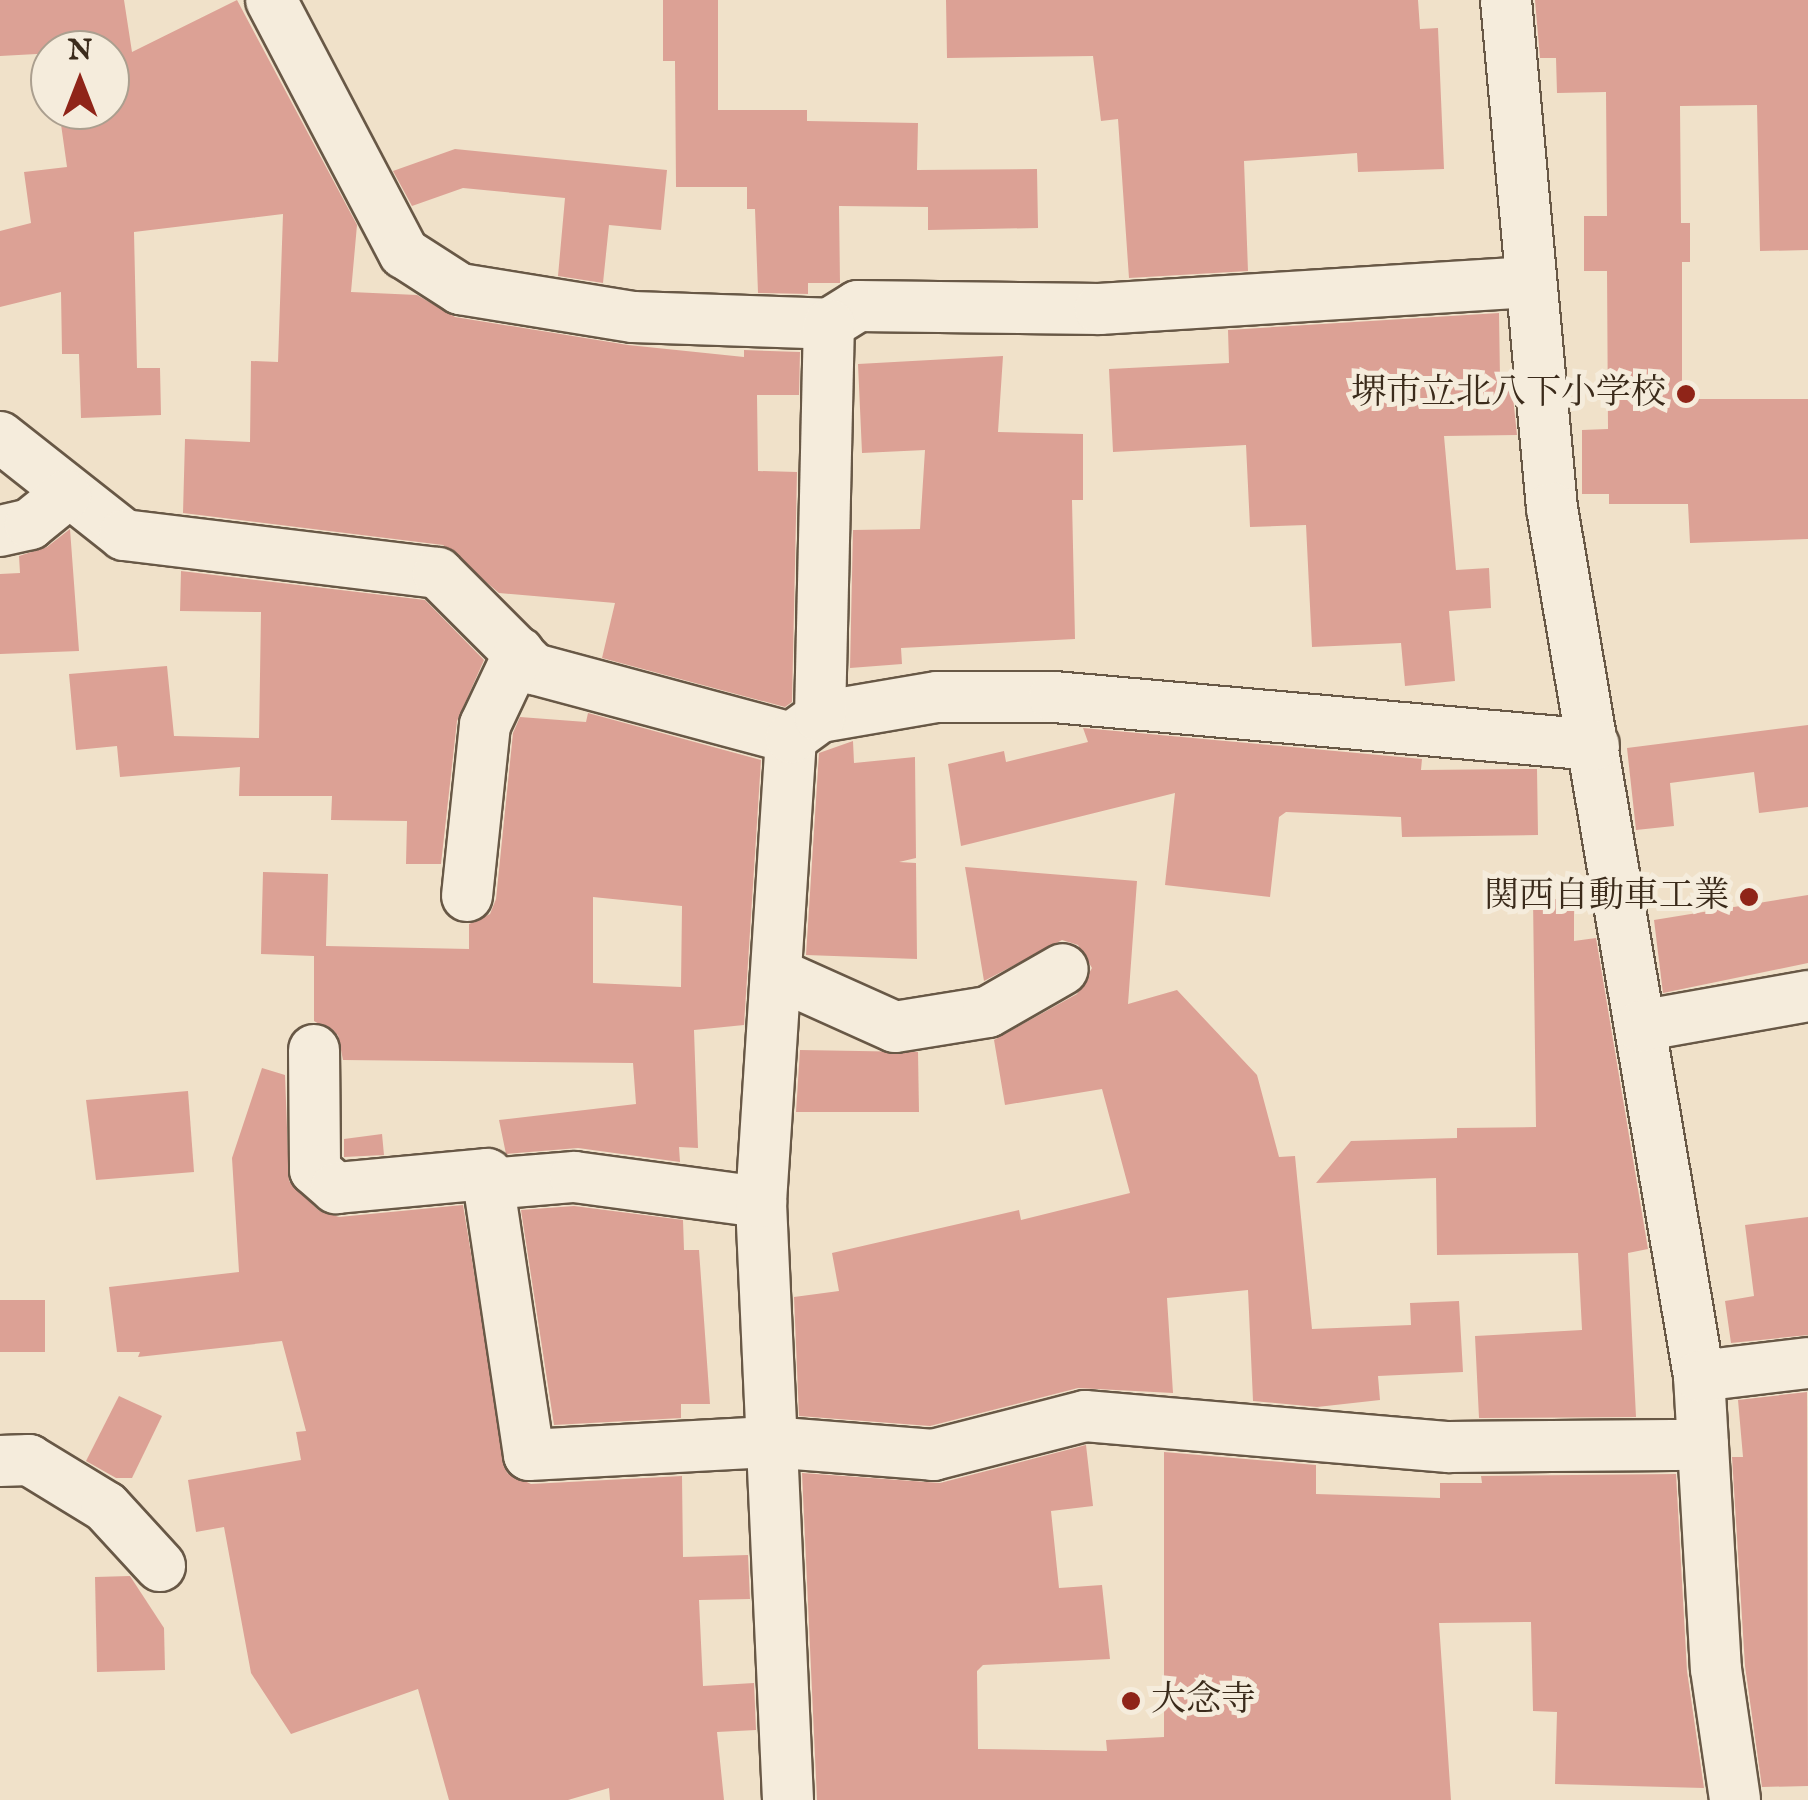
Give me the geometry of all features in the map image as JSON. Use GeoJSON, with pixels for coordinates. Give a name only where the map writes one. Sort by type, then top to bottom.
{"type":"FeatureCollection","features":[{"type":"Feature","properties":{"kind":"street"},"geometry":{"type":"LineString","coordinates":[[271,0],[404,253],[460,290],[633,316],[828,324],[858,306],[1100,309],[1529,282]]}},
{"type":"Feature","properties":{"kind":"street"},"geometry":{"type":"LineString","coordinates":[[1506,0],[1552,508],[1699,1376],[1716,1669],[1735,1800]]}},
{"type":"Feature","properties":{"kind":"street"},"geometry":{"type":"LineString","coordinates":[[788,1800],[760,1202],[777,974],[806,727],[828,324]]}},
{"type":"Feature","properties":{"kind":"street"},"geometry":{"type":"LineString","coordinates":[[0,437],[66,495],[124,535],[438,573],[534,669],[806,727],[937,697],[1054,697],[1594,745]]}},
{"type":"Feature","properties":{"kind":"street"},"geometry":{"type":"LineString","coordinates":[[0,530],[30,524],[66,495]]}},
{"type":"Feature","properties":{"kind":"street"},"geometry":{"type":"LineString","coordinates":[[467,896],[485,725],[519,654]]}},
{"type":"Feature","properties":{"kind":"street"},"geometry":{"type":"LineString","coordinates":[[777,974],[895,1026],[988,1012],[1063,969]]}},
{"type":"Feature","properties":{"kind":"street"},"geometry":{"type":"LineString","coordinates":[[1640,1026],[1808,996]]}},
{"type":"Feature","properties":{"kind":"street"},"geometry":{"type":"LineString","coordinates":[[314,1050],[314,1170],[336,1188],[487,1174],[529,1455],[770,1442],[933,1455],[1086,1416],[1449,1447],[1703,1445]]}},
{"type":"Feature","properties":{"kind":"street"},"geometry":{"type":"LineString","coordinates":[[489,1184],[575,1177],[760,1202]]}},
{"type":"Feature","properties":{"kind":"street"},"geometry":{"type":"LineString","coordinates":[[1699,1376],[1808,1363]]}},
{"type":"Feature","properties":{"kind":"street"},"geometry":{"type":"LineString","coordinates":[[0,1461],[29,1460],[106,1507],[160,1566]]}},
{"type":"Feature","properties":{"kind":"building"},"geometry":{"type":"Polygon","coordinates":[[[0,0],[124,0],[129,30],[30,30],[30,54],[0,56],[0,0]]]}},
{"type":"Feature","properties":{"kind":"building"},"geometry":{"type":"Polygon","coordinates":[[[237,0],[357,225],[351,292],[417,295],[455,317],[628,345],[744,357],[744,350],[800,352],[799,395],[757,395],[758,471],[797,472],[792,702],[785,707],[602,658],[615,603],[499,593],[443,545],[183,513],[185,439],[250,442],[251,361],[278,362],[283,214],[134,232],[137,368],[160,368],[161,415],[81,418],[79,354],[62,354],[61,292],[0,307],[0,231],[31,223],[24,172],[67,167],[62,130],[130,130],[130,39],[132,52],[237,0]]]}},
{"type":"Feature","properties":{"kind":"building"},"geometry":{"type":"Polygon","coordinates":[[[663,0],[718,0],[718,110],[807,110],[807,121],[918,123],[917,170],[1037,169],[1038,228],[928,230],[928,207],[839,206],[840,283],[808,283],[808,294],[758,293],[755,209],[747,209],[747,187],[676,187],[675,61],[663,61],[663,0]]]}},
{"type":"Feature","properties":{"kind":"building"},"geometry":{"type":"Polygon","coordinates":[[[946,0],[1418,0],[1420,29],[1438,28],[1444,169],[1358,172],[1357,153],[1244,161],[1248,271],[1129,278],[1118,119],[1101,121],[1093,56],[947,58],[946,0]]]}},
{"type":"Feature","properties":{"kind":"building","name":"堺市立北八下小学校"},"geometry":{"type":"Polygon","coordinates":[[[1535,0],[1808,0],[1808,250],[1760,251],[1757,105],[1680,106],[1681,223],[1690,223],[1690,262],[1682,262],[1682,399],[1808,399],[1808,539],[1690,543],[1688,504],[1609,504],[1609,494],[1582,494],[1582,430],[1608,429],[1607,271],[1584,271],[1584,216],[1607,216],[1606,92],[1557,93],[1556,58],[1540,58],[1535,0]]]}},
{"type":"Feature","properties":{"kind":"building"},"geometry":{"type":"Polygon","coordinates":[[[455,149],[667,170],[661,230],[609,225],[603,283],[558,276],[565,198],[463,188],[412,206],[393,171],[455,149]]]}},
{"type":"Feature","properties":{"kind":"building"},"geometry":{"type":"Polygon","coordinates":[[[1499,313],[1500,378],[1511,378],[1517,435],[1444,436],[1456,570],[1489,568],[1491,608],[1449,611],[1455,681],[1405,686],[1401,643],[1312,647],[1306,525],[1250,527],[1246,445],[1113,452],[1109,369],[1229,363],[1228,330],[1499,313]]]}},
{"type":"Feature","properties":{"kind":"building"},"geometry":{"type":"Polygon","coordinates":[[[1003,356],[998,432],[1083,434],[1083,500],[1072,500],[1075,639],[901,648],[902,664],[850,668],[853,530],[920,529],[925,450],[862,453],[858,364],[1003,356]]]}},
{"type":"Feature","properties":{"kind":"building"},"geometry":{"type":"Polygon","coordinates":[[[70,529],[79,651],[0,654],[0,574],[20,573],[19,556],[47,547],[70,529]]]}},
{"type":"Feature","properties":{"kind":"building"},"geometry":{"type":"Polygon","coordinates":[[[181,571],[425,600],[484,660],[457,721],[441,864],[406,864],[407,821],[331,820],[332,796],[239,796],[240,767],[120,777],[117,746],[76,750],[69,674],[167,666],[174,736],[259,738],[261,612],[180,611],[181,571]]]}},
{"type":"Feature","properties":{"kind":"building"},"geometry":{"type":"Polygon","coordinates":[[[588,713],[761,760],[744,1025],[694,1030],[698,1148],[679,1147],[680,1162],[578,1148],[506,1154],[499,1120],[636,1104],[633,1063],[343,1060],[338,1035],[314,1021],[314,956],[261,954],[263,872],[328,874],[326,946],[469,949],[469,924],[490,914],[496,899],[513,733],[520,717],[586,722],[588,713]],[[593,897],[593,983],[681,987],[682,906],[593,897]]]}},
{"type":"Feature","properties":{"kind":"building"},"geometry":{"type":"Polygon","coordinates":[[[1808,725],[1808,807],[1759,813],[1754,772],[1670,783],[1674,826],[1636,830],[1627,748],[1808,725]]]}},
{"type":"Feature","properties":{"kind":"building"},"geometry":{"type":"Polygon","coordinates":[[[1083,728],[1422,759],[1421,770],[1537,769],[1538,835],[1402,837],[1401,817],[1286,812],[1279,817],[1270,897],[1165,885],[1175,793],[961,846],[948,764],[1004,751],[1006,762],[1088,742],[1083,728]]]}},
{"type":"Feature","properties":{"kind":"building"},"geometry":{"type":"Polygon","coordinates":[[[853,741],[854,763],[915,757],[916,858],[899,862],[916,863],[917,959],[806,955],[819,753],[853,741]]]}},
{"type":"Feature","properties":{"kind":"building"},"geometry":{"type":"Polygon","coordinates":[[[965,867],[1137,881],[1128,1004],[1177,990],[1257,1075],[1279,1157],[1295,1156],[1312,1329],[1411,1325],[1410,1303],[1459,1301],[1463,1372],[1378,1376],[1380,1400],[1317,1407],[1253,1401],[1248,1290],[1167,1298],[1173,1393],[1078,1388],[930,1426],[799,1416],[794,1297],[839,1291],[832,1253],[1019,1210],[1021,1220],[1130,1193],[1102,1089],[1005,1105],[994,1040],[1077,994],[1092,968],[1078,945],[1062,940],[984,981],[965,867]]]}},
{"type":"Feature","properties":{"kind":"building"},"geometry":{"type":"Polygon","coordinates":[[[1808,895],[1808,963],[1663,993],[1654,920],[1808,895]]]}},
{"type":"Feature","properties":{"kind":"building"},"geometry":{"type":"Polygon","coordinates":[[[1533,899],[1574,899],[1574,941],[1596,938],[1648,1249],[1628,1253],[1636,1417],[1479,1418],[1475,1336],[1582,1330],[1578,1253],[1437,1255],[1436,1178],[1316,1183],[1351,1141],[1457,1138],[1457,1128],[1536,1127],[1533,899]]]}},
{"type":"Feature","properties":{"kind":"building"},"geometry":{"type":"Polygon","coordinates":[[[800,1050],[918,1052],[919,1112],[796,1112],[800,1050]]]}},
{"type":"Feature","properties":{"kind":"building"},"geometry":{"type":"Polygon","coordinates":[[[262,1068],[285,1075],[289,1181],[318,1210],[339,1217],[463,1205],[507,1473],[531,1484],[682,1476],[683,1557],[748,1555],[750,1599],[699,1600],[703,1686],[754,1683],[756,1730],[717,1732],[724,1800],[610,1800],[609,1788],[568,1800],[449,1800],[418,1689],[291,1734],[251,1673],[224,1527],[196,1532],[188,1480],[301,1460],[296,1432],[306,1431],[282,1341],[138,1357],[140,1352],[117,1352],[109,1287],[239,1272],[232,1158],[262,1068]]]}},
{"type":"Feature","properties":{"kind":"building"},"geometry":{"type":"Polygon","coordinates":[[[188,1091],[194,1172],[96,1180],[86,1100],[188,1091]]]}},
{"type":"Feature","properties":{"kind":"building"},"geometry":{"type":"Polygon","coordinates":[[[382,1134],[384,1155],[344,1157],[344,1139],[382,1134]]]}},
{"type":"Feature","properties":{"kind":"building"},"geometry":{"type":"Polygon","coordinates":[[[574,1206],[683,1220],[684,1250],[699,1250],[710,1404],[681,1404],[681,1418],[554,1425],[521,1210],[574,1206]]]}},
{"type":"Feature","properties":{"kind":"building"},"geometry":{"type":"Polygon","coordinates":[[[1808,1217],[1808,1335],[1731,1343],[1725,1301],[1754,1296],[1745,1225],[1808,1217]]]}},
{"type":"Feature","properties":{"kind":"building"},"geometry":{"type":"Polygon","coordinates":[[[0,1300],[45,1300],[45,1352],[0,1352],[0,1300]]]}},
{"type":"Feature","properties":{"kind":"building"},"geometry":{"type":"Polygon","coordinates":[[[1807,1392],[1808,1786],[1762,1787],[1745,1666],[1732,1457],[1743,1457],[1738,1400],[1807,1392]]]}},
{"type":"Feature","properties":{"kind":"building"},"geometry":{"type":"Polygon","coordinates":[[[119,1396],[162,1416],[132,1478],[116,1478],[86,1461],[119,1396]]]}},
{"type":"Feature","properties":{"kind":"building"},"geometry":{"type":"Polygon","coordinates":[[[1086,1445],[1093,1506],[1051,1511],[1059,1588],[1102,1585],[1110,1659],[983,1665],[977,1671],[978,1749],[1107,1751],[1106,1740],[1164,1737],[1164,1452],[1316,1465],[1316,1494],[1440,1498],[1440,1483],[1482,1483],[1481,1476],[1676,1474],[1687,1671],[1704,1788],[1555,1784],[1557,1712],[1533,1711],[1531,1622],[1439,1623],[1451,1800],[817,1800],[802,1473],[940,1483],[1086,1445]]]}},
{"type":"Feature","properties":{"kind":"building"},"geometry":{"type":"Polygon","coordinates":[[[130,1576],[164,1628],[165,1670],[97,1672],[95,1577],[130,1576]]]}},
{"type":"Feature","properties":{"kind":"place","name":"堺市立北八下小学校"},"geometry":{"type":"Point","coordinates":[1686,394]}},
{"type":"Feature","properties":{"kind":"place","name":"関西自動車工業"},"geometry":{"type":"Point","coordinates":[1749,897]}},
{"type":"Feature","properties":{"kind":"place","name":"大念寺"},"geometry":{"type":"Point","coordinates":[1131,1701]}}]}
